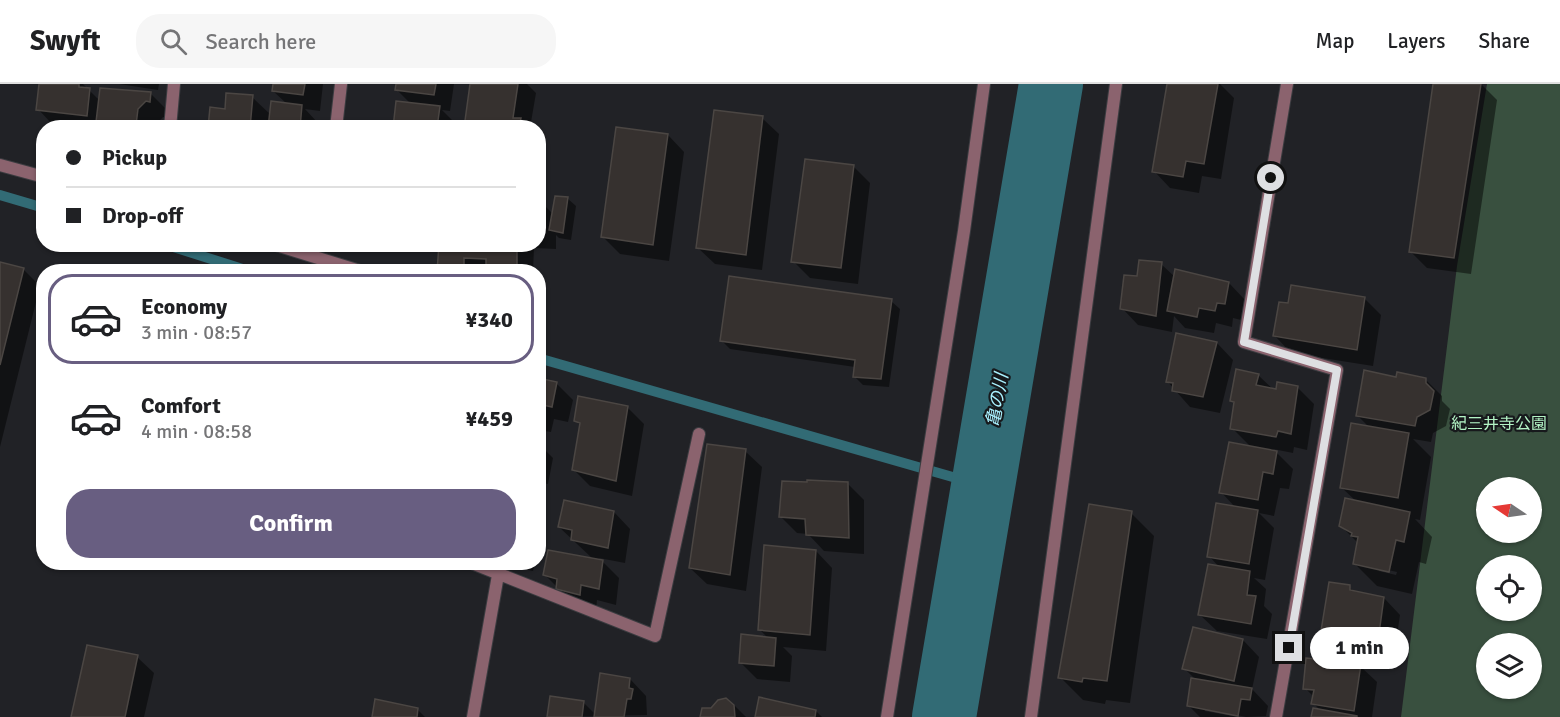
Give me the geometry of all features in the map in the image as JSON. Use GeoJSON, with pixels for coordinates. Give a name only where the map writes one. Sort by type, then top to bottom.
{"type":"FeatureCollection","features":[{"type":"Feature","properties":{"kind":"street"},"geometry":{"type":"LineString","coordinates":[[171,120],[174,84]]}},
{"type":"Feature","properties":{"kind":"street"},"geometry":{"type":"LineString","coordinates":[[337,120],[341,84]]}},
{"type":"Feature","properties":{"kind":"street"},"geometry":{"type":"LineString","coordinates":[[888,717],[984,84]]}},
{"type":"Feature","properties":{"kind":"street"},"geometry":{"type":"LineString","coordinates":[[1031,717],[1116,84]]}},
{"type":"Feature","properties":{"kind":"street"},"geometry":{"type":"LineString","coordinates":[[1276,717],[1337,370],[1244,342],[1287,84]]}},
{"type":"Feature","properties":{"kind":"street"},"geometry":{"type":"LineString","coordinates":[[0,165],[36,175]]}},
{"type":"Feature","properties":{"kind":"street"},"geometry":{"type":"LineString","coordinates":[[299,252],[338,264]]}},
{"type":"Feature","properties":{"kind":"street"},"geometry":{"type":"LineString","coordinates":[[322,259],[323,252]]}},
{"type":"Feature","properties":{"kind":"street"},"geometry":{"type":"LineString","coordinates":[[487,570],[655,636],[699,434]]}},
{"type":"Feature","properties":{"kind":"street"},"geometry":{"type":"LineString","coordinates":[[473,717],[498,575]]}},
{"type":"Feature","properties":{"kind":"green space","name":"紀三井寺公園"},"geometry":{"type":"Polygon","coordinates":[[[1487,84],[1560,84],[1560,717],[1401,717],[1457,266],[1487,84]]]}},
{"type":"Feature","properties":{"kind":"building"},"geometry":{"type":"Polygon","coordinates":[[[39,84],[79,84],[79,87],[90,88],[87,116],[36,110],[39,84]]]}},
{"type":"Feature","properties":{"kind":"building"},"geometry":{"type":"Polygon","coordinates":[[[273,84],[305,84],[303,95],[272,91],[273,84]]]}},
{"type":"Feature","properties":{"kind":"building"},"geometry":{"type":"Polygon","coordinates":[[[396,84],[436,84],[434,95],[395,90],[396,84]]]}},
{"type":"Feature","properties":{"kind":"building"},"geometry":{"type":"Polygon","coordinates":[[[470,84],[518,84],[513,118],[521,118],[521,120],[465,120],[470,84]]]}},
{"type":"Feature","properties":{"kind":"building"},"geometry":{"type":"Polygon","coordinates":[[[1167,84],[1218,84],[1204,164],[1186,161],[1183,177],[1152,172],[1167,84]]]}},
{"type":"Feature","properties":{"kind":"building"},"geometry":{"type":"Polygon","coordinates":[[[1433,84],[1481,84],[1454,258],[1409,252],[1433,84]]]}},
{"type":"Feature","properties":{"kind":"building"},"geometry":{"type":"Polygon","coordinates":[[[100,88],[151,92],[150,102],[146,101],[138,109],[137,120],[96,120],[100,88]]]}},
{"type":"Feature","properties":{"kind":"building"},"geometry":{"type":"Polygon","coordinates":[[[226,93],[253,95],[251,120],[209,120],[210,107],[225,109],[226,93]]]}},
{"type":"Feature","properties":{"kind":"building"},"geometry":{"type":"Polygon","coordinates":[[[271,101],[302,105],[301,120],[269,120],[271,101]]]}},
{"type":"Feature","properties":{"kind":"building"},"geometry":{"type":"Polygon","coordinates":[[[396,101],[440,106],[438,120],[394,120],[396,101]]]}},
{"type":"Feature","properties":{"kind":"building"},"geometry":{"type":"Polygon","coordinates":[[[714,110],[763,116],[746,255],[696,248],[714,110]]]}},
{"type":"Feature","properties":{"kind":"building"},"geometry":{"type":"Polygon","coordinates":[[[616,127],[668,134],[653,245],[601,237],[616,127]]]}},
{"type":"Feature","properties":{"kind":"building"},"geometry":{"type":"Polygon","coordinates":[[[805,159],[854,165],[841,268],[791,262],[805,159]]]}},
{"type":"Feature","properties":{"kind":"building"},"geometry":{"type":"Polygon","coordinates":[[[555,196],[568,197],[563,233],[549,230],[555,196]]]}},
{"type":"Feature","properties":{"kind":"building"},"geometry":{"type":"Polygon","coordinates":[[[438,252],[517,252],[517,264],[486,264],[486,259],[464,258],[464,264],[438,264],[438,252]]]}},
{"type":"Feature","properties":{"kind":"building"},"geometry":{"type":"Polygon","coordinates":[[[1139,260],[1162,262],[1156,316],[1120,309],[1124,275],[1137,276],[1139,260]]]}},
{"type":"Feature","properties":{"kind":"building"},"geometry":{"type":"Polygon","coordinates":[[[0,262],[24,268],[0,365],[0,262]]]}},
{"type":"Feature","properties":{"kind":"building"},"geometry":{"type":"Polygon","coordinates":[[[1175,269],[1229,282],[1225,304],[1217,303],[1215,311],[1199,308],[1197,317],[1167,311],[1175,269]]]}},
{"type":"Feature","properties":{"kind":"building"},"geometry":{"type":"Polygon","coordinates":[[[729,276],[892,299],[881,379],[853,377],[855,360],[720,341],[729,276]]]}},
{"type":"Feature","properties":{"kind":"building"},"geometry":{"type":"Polygon","coordinates":[[[1291,285],[1365,297],[1357,350],[1273,336],[1279,302],[1288,303],[1291,285]]]}},
{"type":"Feature","properties":{"kind":"building"},"geometry":{"type":"Polygon","coordinates":[[[1176,333],[1217,342],[1203,397],[1172,391],[1173,383],[1166,382],[1176,333]]]}},
{"type":"Feature","properties":{"kind":"building"},"geometry":{"type":"Polygon","coordinates":[[[1236,369],[1259,374],[1256,385],[1276,389],[1277,382],[1298,386],[1291,434],[1278,431],[1276,437],[1230,429],[1234,402],[1230,401],[1236,369]]]}},
{"type":"Feature","properties":{"kind":"building"},"geometry":{"type":"Polygon","coordinates":[[[1364,370],[1396,377],[1397,372],[1426,378],[1426,383],[1434,391],[1430,410],[1417,417],[1415,426],[1356,416],[1364,370]]]}},
{"type":"Feature","properties":{"kind":"building"},"geometry":{"type":"Polygon","coordinates":[[[546,380],[557,382],[552,407],[546,406],[546,380]]]}},
{"type":"Feature","properties":{"kind":"building"},"geometry":{"type":"Polygon","coordinates":[[[578,396],[628,406],[616,481],[572,470],[580,423],[574,421],[578,396]]]}},
{"type":"Feature","properties":{"kind":"building"},"geometry":{"type":"Polygon","coordinates":[[[1351,423],[1409,433],[1398,498],[1340,488],[1351,423]]]}},
{"type":"Feature","properties":{"kind":"building"},"geometry":{"type":"Polygon","coordinates":[[[1229,442],[1277,451],[1273,474],[1263,472],[1258,500],[1219,493],[1229,442]]]}},
{"type":"Feature","properties":{"kind":"building"},"geometry":{"type":"Polygon","coordinates":[[[707,444],[746,449],[730,575],[689,568],[707,444]]]}},
{"type":"Feature","properties":{"kind":"building"},"geometry":{"type":"Polygon","coordinates":[[[807,480],[848,482],[849,538],[806,535],[805,519],[779,517],[782,481],[807,482],[807,480]]]}},
{"type":"Feature","properties":{"kind":"building"},"geometry":{"type":"Polygon","coordinates":[[[1345,498],[1410,512],[1404,542],[1396,540],[1389,572],[1353,564],[1358,537],[1351,536],[1352,533],[1339,526],[1345,498]]]}},
{"type":"Feature","properties":{"kind":"building"},"geometry":{"type":"Polygon","coordinates":[[[564,500],[614,511],[608,548],[571,540],[572,530],[558,527],[564,500]]]}},
{"type":"Feature","properties":{"kind":"building"},"geometry":{"type":"Polygon","coordinates":[[[1216,503],[1258,510],[1249,564],[1207,557],[1216,503]]]}},
{"type":"Feature","properties":{"kind":"building"},"geometry":{"type":"Polygon","coordinates":[[[1089,504],[1132,511],[1107,681],[1083,678],[1082,682],[1058,678],[1089,504]]]}},
{"type":"Feature","properties":{"kind":"building"},"geometry":{"type":"Polygon","coordinates":[[[764,545],[816,550],[810,635],[758,630],[764,545]]]}},
{"type":"Feature","properties":{"kind":"building"},"geometry":{"type":"Polygon","coordinates":[[[548,550],[603,560],[599,589],[581,585],[580,595],[556,589],[557,579],[543,575],[546,570],[548,550]]]}},
{"type":"Feature","properties":{"kind":"building"},"geometry":{"type":"Polygon","coordinates":[[[1208,564],[1250,571],[1247,595],[1256,596],[1251,624],[1198,615],[1208,564]]]}},
{"type":"Feature","properties":{"kind":"building"},"geometry":{"type":"Polygon","coordinates":[[[1329,582],[1350,585],[1350,590],[1384,597],[1378,641],[1321,631],[1329,582]]]}},
{"type":"Feature","properties":{"kind":"building"},"geometry":{"type":"Polygon","coordinates":[[[1193,627],[1243,639],[1234,681],[1182,669],[1193,627]]]}},
{"type":"Feature","properties":{"kind":"building"},"geometry":{"type":"Polygon","coordinates":[[[741,634],[776,638],[774,666],[739,663],[741,634]]]}},
{"type":"Feature","properties":{"kind":"building"},"geometry":{"type":"Polygon","coordinates":[[[87,645],[138,655],[125,717],[71,717],[87,645]]]}},
{"type":"Feature","properties":{"kind":"building"},"geometry":{"type":"Polygon","coordinates":[[[1306,658],[1361,664],[1354,711],[1311,704],[1314,690],[1303,689],[1306,658]]]}},
{"type":"Feature","properties":{"kind":"building"},"geometry":{"type":"Polygon","coordinates":[[[600,673],[630,678],[629,688],[633,689],[631,699],[627,699],[624,717],[594,717],[600,673]]]}},
{"type":"Feature","properties":{"kind":"building"},"geometry":{"type":"Polygon","coordinates":[[[1191,678],[1252,688],[1250,700],[1241,699],[1238,716],[1187,706],[1191,678]]]}},
{"type":"Feature","properties":{"kind":"building"},"geometry":{"type":"Polygon","coordinates":[[[550,696],[584,701],[582,717],[547,717],[550,696]]]}},
{"type":"Feature","properties":{"kind":"building"},"geometry":{"type":"Polygon","coordinates":[[[759,697],[816,710],[815,717],[755,717],[759,697]]]}},
{"type":"Feature","properties":{"kind":"building"},"geometry":{"type":"Polygon","coordinates":[[[726,698],[734,705],[735,717],[700,717],[702,708],[711,708],[718,700],[726,698]]]}},
{"type":"Feature","properties":{"kind":"building"},"geometry":{"type":"Polygon","coordinates":[[[375,699],[418,708],[417,717],[372,717],[375,699]]]}},
{"type":"Feature","properties":{"kind":"building"},"geometry":{"type":"Polygon","coordinates":[[[1313,708],[1357,716],[1357,717],[1311,717],[1313,708]]]}},
{"type":"Feature","properties":{"kind":"waterway","name":"亀の川"},"geometry":{"type":"LineString","coordinates":[[944,717],[1051,84]]}},
{"type":"Feature","properties":{"kind":"waterway"},"geometry":{"type":"LineString","coordinates":[[0,195],[36,206]]}},
{"type":"Feature","properties":{"kind":"waterway"},"geometry":{"type":"LineString","coordinates":[[189,252],[227,264]]}},
{"type":"Feature","properties":{"kind":"waterway"},"geometry":{"type":"LineString","coordinates":[[546,360],[984,486]]}},
{"type":"Feature","properties":{"kind":"route"},"geometry":{"type":"LineString","coordinates":[[1271,178],[1244,342],[1337,370],[1289,648]]}}]}
